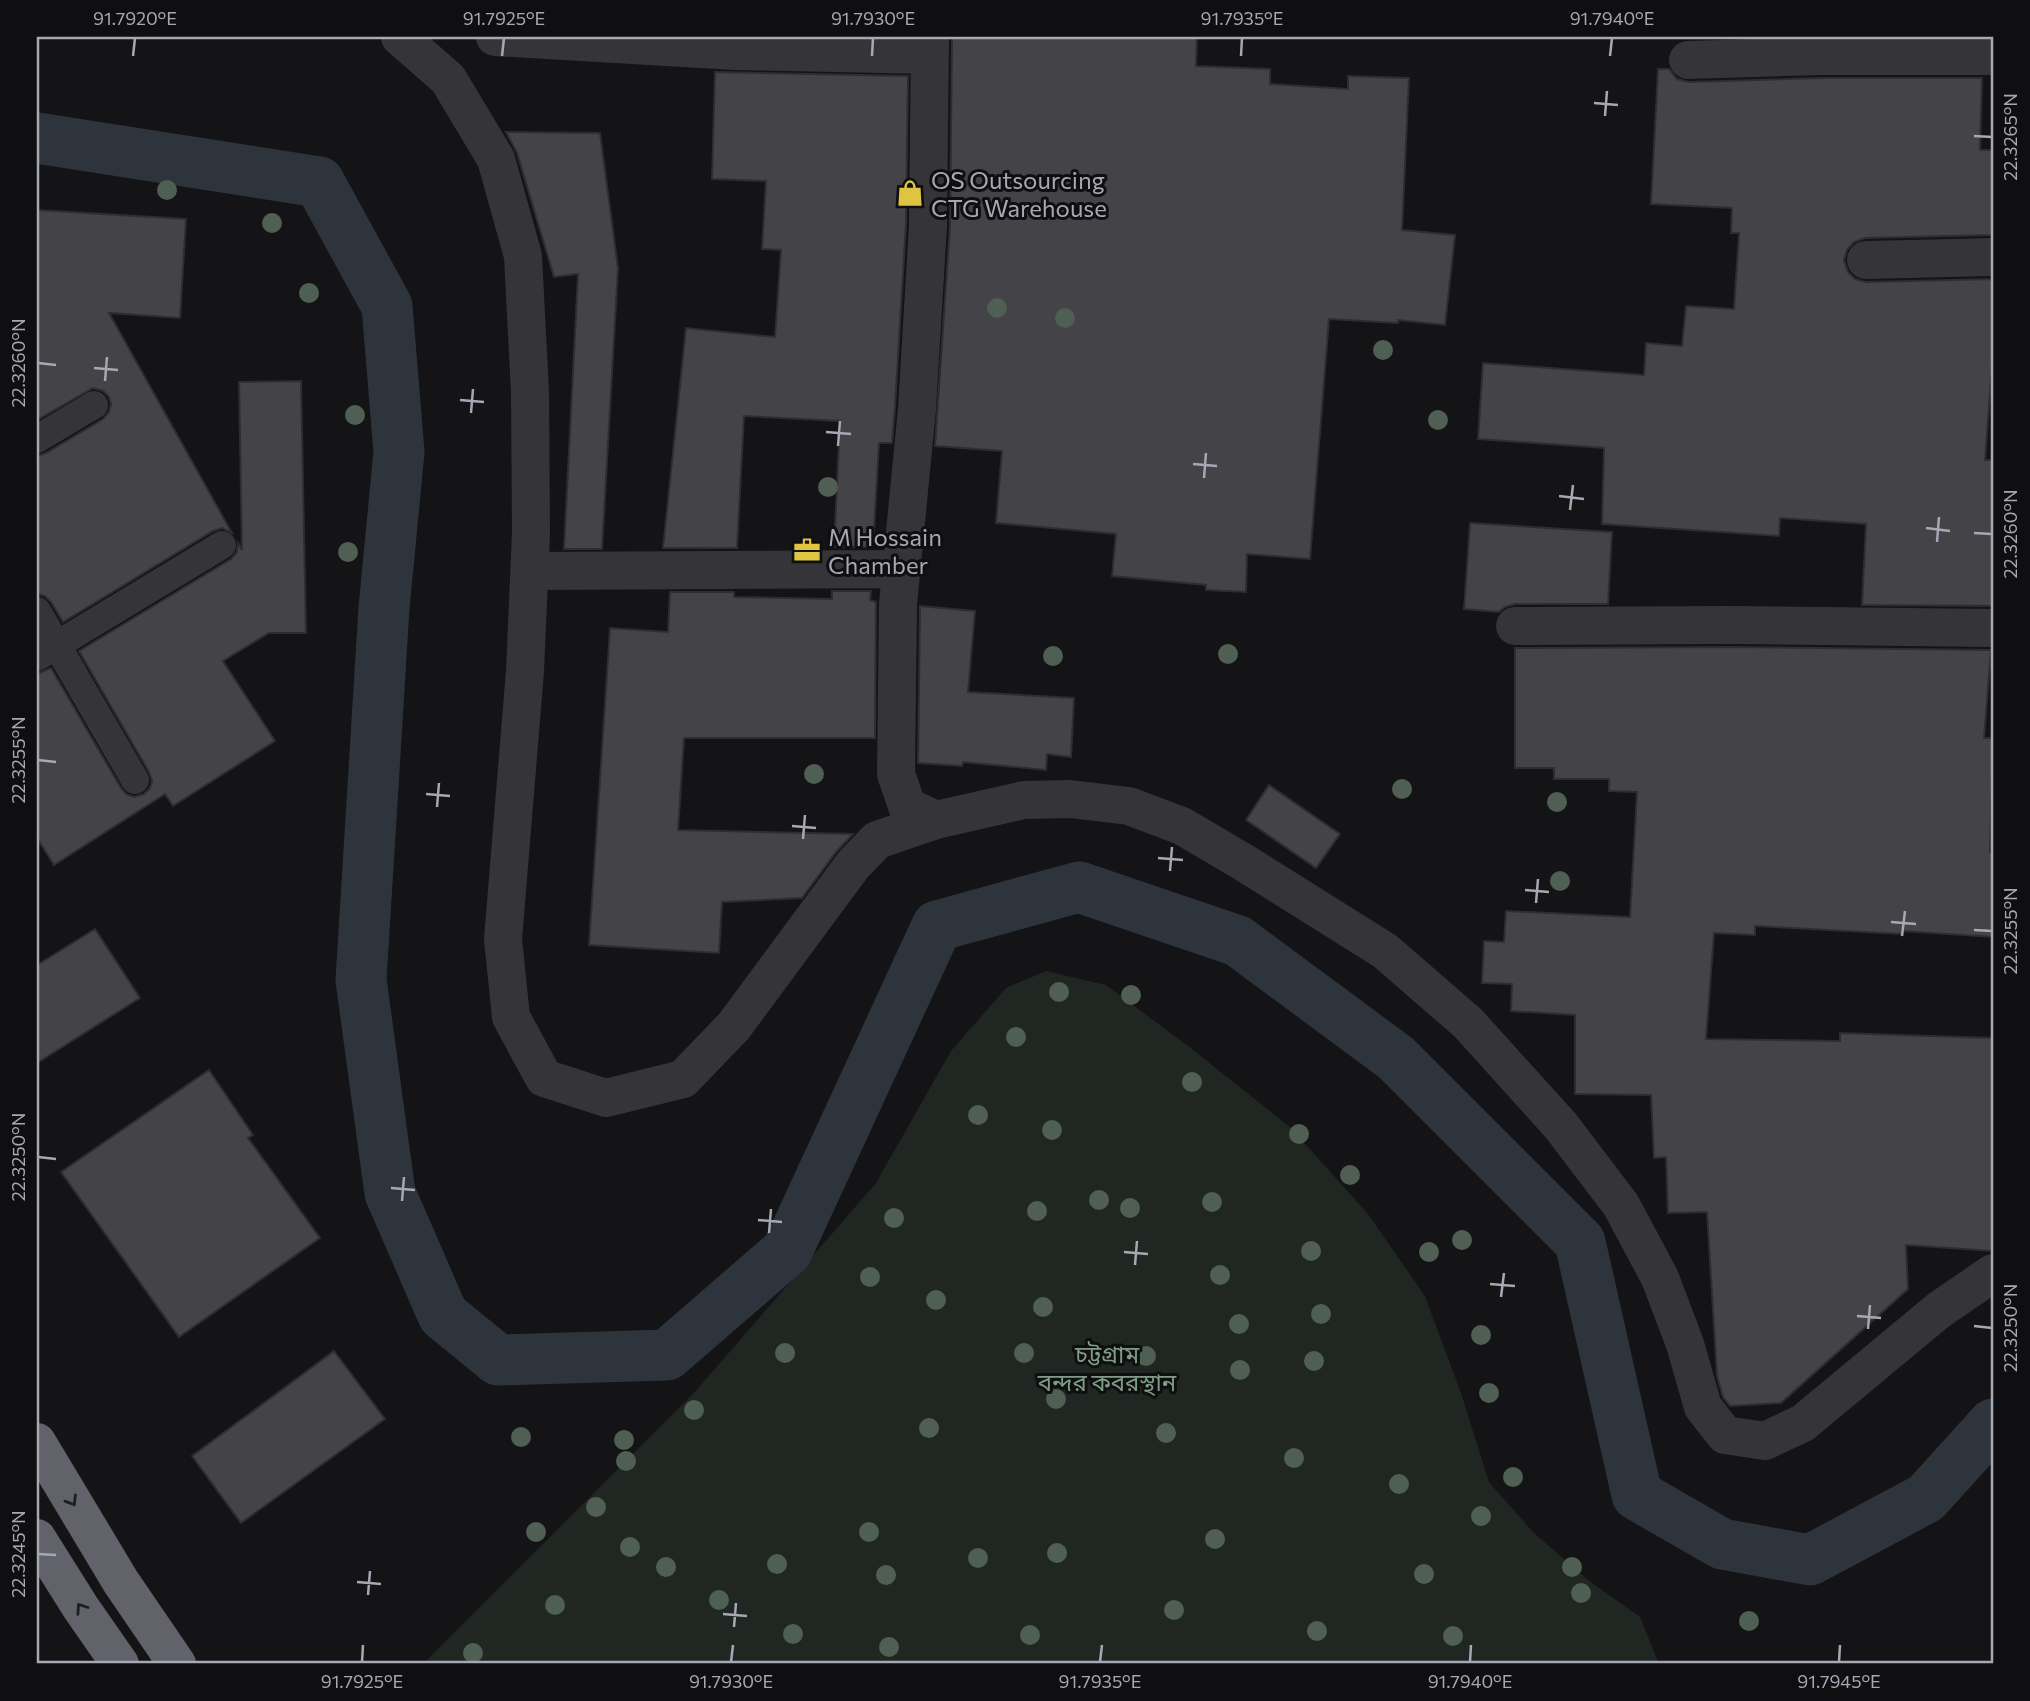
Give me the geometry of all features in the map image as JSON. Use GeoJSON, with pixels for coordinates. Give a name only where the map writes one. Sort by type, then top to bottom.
{"type":"FeatureCollection","features":[{"type":"Feature","properties":{"kind":"highway"},"geometry":{"type":"LineString","coordinates":[[37,1442],[121,1582],[177,1664]]}},
{"type":"Feature","properties":{"kind":"highway"},"geometry":{"type":"LineString","coordinates":[[37,1538],[120,1664]]}},
{"type":"Feature","properties":{"kind":"street"},"geometry":{"type":"LineString","coordinates":[[400,37],[448,79],[496,159],[523,256],[530,392],[530,571],[525,671],[503,939],[511,1017],[544,1078],[606,1098],[683,1079],[734,1026],[853,865],[877,840],[936,820],[1024,800],[1070,799],[1129,806],[1182,826],[1385,951],[1477,1032],[1561,1126],[1621,1205],[1660,1278],[1685,1344],[1703,1408],[1725,1435],[1765,1441],[1803,1423],[1939,1310],[1993,1273]]}},
{"type":"Feature","properties":{"kind":"street"},"geometry":{"type":"LineString","coordinates":[[495,37],[735,51],[930,46],[928,225],[917,409],[898,604],[896,774],[907,806],[936,820]]}},
{"type":"Feature","properties":{"kind":"street"},"geometry":{"type":"LineString","coordinates":[[1688,60],[1821,56],[1993,56]]}},
{"type":"Feature","properties":{"kind":"street"},"geometry":{"type":"LineString","coordinates":[[1866,260],[1993,257]]}},
{"type":"Feature","properties":{"kind":"street"},"geometry":{"type":"LineString","coordinates":[[530,571],[902,569]]}},
{"type":"Feature","properties":{"kind":"street"},"geometry":{"type":"LineString","coordinates":[[1515,626],[1993,628]]}},
{"type":"Feature","properties":{"kind":"lane"},"geometry":{"type":"LineString","coordinates":[[37,439],[94,405]]}},
{"type":"Feature","properties":{"kind":"lane"},"geometry":{"type":"LineString","coordinates":[[47,651],[222,545]]}},
{"type":"Feature","properties":{"kind":"lane"},"geometry":{"type":"LineString","coordinates":[[37,611],[47,651],[135,780]]}},
{"type":"Feature","properties":{"kind":"green space","name":"চট্টগ্রাম বন্দর কবরস্থান"},"geometry":{"type":"Polygon","coordinates":[[[1046,971],[1106,985],[1188,1046],[1291,1128],[1368,1214],[1425,1296],[1461,1393],[1489,1482],[1534,1533],[1588,1580],[1640,1617],[1659,1664],[423,1664],[693,1394],[876,1183],[951,1051],[1006,988],[1046,971]]]}},
{"type":"Feature","properties":{"kind":"building"},"geometry":{"type":"Polygon","coordinates":[[[952,37],[1197,37],[1196,66],[1270,69],[1270,84],[1348,89],[1348,76],[1409,78],[1402,230],[1455,235],[1445,325],[1398,320],[1398,323],[1329,319],[1310,559],[1247,554],[1246,592],[1206,590],[1206,585],[1112,576],[1116,534],[996,523],[1002,451],[935,446],[950,226],[952,37]]]}},
{"type":"Feature","properties":{"kind":"building"},"geometry":{"type":"Polygon","coordinates":[[[1658,69],[1669,69],[1677,79],[1689,82],[1821,78],[1982,78],[1980,150],[1993,150],[1993,235],[1865,238],[1854,242],[1847,250],[1844,260],[1848,272],[1855,279],[1866,282],[1993,279],[1993,352],[1985,460],[1993,460],[1993,606],[1862,605],[1866,524],[1780,518],[1779,536],[1602,524],[1604,448],[1478,439],[1483,363],[1644,375],[1646,343],[1682,346],[1686,306],[1734,309],[1739,233],[1731,233],[1732,208],[1651,204],[1658,69]]]}},
{"type":"Feature","properties":{"kind":"building"},"geometry":{"type":"Polygon","coordinates":[[[715,72],[908,76],[906,224],[895,407],[892,443],[879,443],[873,547],[834,547],[840,421],[744,416],[737,548],[663,548],[686,328],[775,337],[781,250],[762,249],[766,181],[712,179],[715,72]]]}},
{"type":"Feature","properties":{"kind":"building"},"geometry":{"type":"Polygon","coordinates":[[[506,132],[600,133],[618,268],[602,549],[564,549],[578,274],[554,277],[517,153],[506,132]]]}},
{"type":"Feature","properties":{"kind":"building"},"geometry":{"type":"Polygon","coordinates":[[[37,210],[186,219],[180,318],[109,313],[232,533],[222,528],[213,531],[63,622],[51,602],[45,596],[37,594],[37,456],[103,419],[111,404],[103,391],[93,388],[37,420],[37,210]]]}},
{"type":"Feature","properties":{"kind":"building"},"geometry":{"type":"Polygon","coordinates":[[[301,381],[306,633],[269,633],[223,661],[275,741],[173,806],[165,794],[54,865],[37,838],[37,674],[51,668],[121,788],[134,797],[144,794],[152,781],[149,772],[79,651],[231,559],[237,552],[238,543],[242,550],[239,382],[301,381]]]}},
{"type":"Feature","properties":{"kind":"building"},"geometry":{"type":"Polygon","coordinates":[[[1470,523],[1612,532],[1608,604],[1515,604],[1499,612],[1464,609],[1470,523]]]}},
{"type":"Feature","properties":{"kind":"building"},"geometry":{"type":"Polygon","coordinates":[[[832,591],[871,591],[870,600],[876,602],[875,738],[684,738],[678,830],[853,834],[802,898],[722,902],[719,953],[589,945],[610,628],[668,632],[670,592],[734,592],[734,597],[832,599],[832,591]]]}},
{"type":"Feature","properties":{"kind":"building"},"geometry":{"type":"Polygon","coordinates":[[[920,606],[975,611],[968,692],[1074,698],[1071,757],[1047,754],[1046,770],[963,762],[962,766],[918,763],[920,606]]]}},
{"type":"Feature","properties":{"kind":"building"},"geometry":{"type":"Polygon","coordinates":[[[1515,648],[1991,650],[1984,738],[1993,738],[1990,852],[1993,852],[1993,937],[1755,926],[1755,935],[1714,933],[1706,1039],[1840,1041],[1840,1033],[1993,1038],[1993,1251],[1906,1245],[1908,1289],[1781,1403],[1730,1406],[1723,1397],[1717,1376],[1707,1212],[1668,1213],[1666,1157],[1654,1158],[1651,1095],[1575,1094],[1575,1015],[1511,1011],[1512,984],[1482,983],[1484,941],[1504,942],[1506,911],[1630,917],[1637,792],[1609,791],[1609,779],[1554,779],[1554,768],[1515,768],[1515,648]]]}},
{"type":"Feature","properties":{"kind":"building"},"geometry":{"type":"Polygon","coordinates":[[[1269,785],[1340,834],[1316,868],[1246,820],[1269,785]]]}},
{"type":"Feature","properties":{"kind":"building"},"geometry":{"type":"Polygon","coordinates":[[[95,929],[140,998],[37,1063],[37,965],[95,929]]]}},
{"type":"Feature","properties":{"kind":"building"},"geometry":{"type":"Polygon","coordinates":[[[209,1070],[253,1135],[248,1138],[320,1238],[179,1337],[61,1172],[209,1070]]]}},
{"type":"Feature","properties":{"kind":"building"},"geometry":{"type":"Polygon","coordinates":[[[334,1351],[385,1419],[241,1523],[192,1456],[334,1351]]]}},
{"type":"Feature","properties":{"kind":"waterway"},"geometry":{"type":"LineString","coordinates":[[37,138],[319,182],[387,306],[399,452],[384,608],[361,980],[390,1193],[443,1315],[498,1360],[667,1355],[787,1251],[937,926],[1079,887],[1238,941],[1396,1058],[1580,1242],[1637,1495],[1722,1544],[1810,1560],[1926,1498],[1993,1424]]}},
{"type":"Feature","properties":{"kind":"place","name":"OS Outsourcing CTG Warehouse"},"geometry":{"type":"Point","coordinates":[910,193]}},
{"type":"Feature","properties":{"kind":"place","name":"M Hossain Chamber"},"geometry":{"type":"Point","coordinates":[807,550]}}]}
